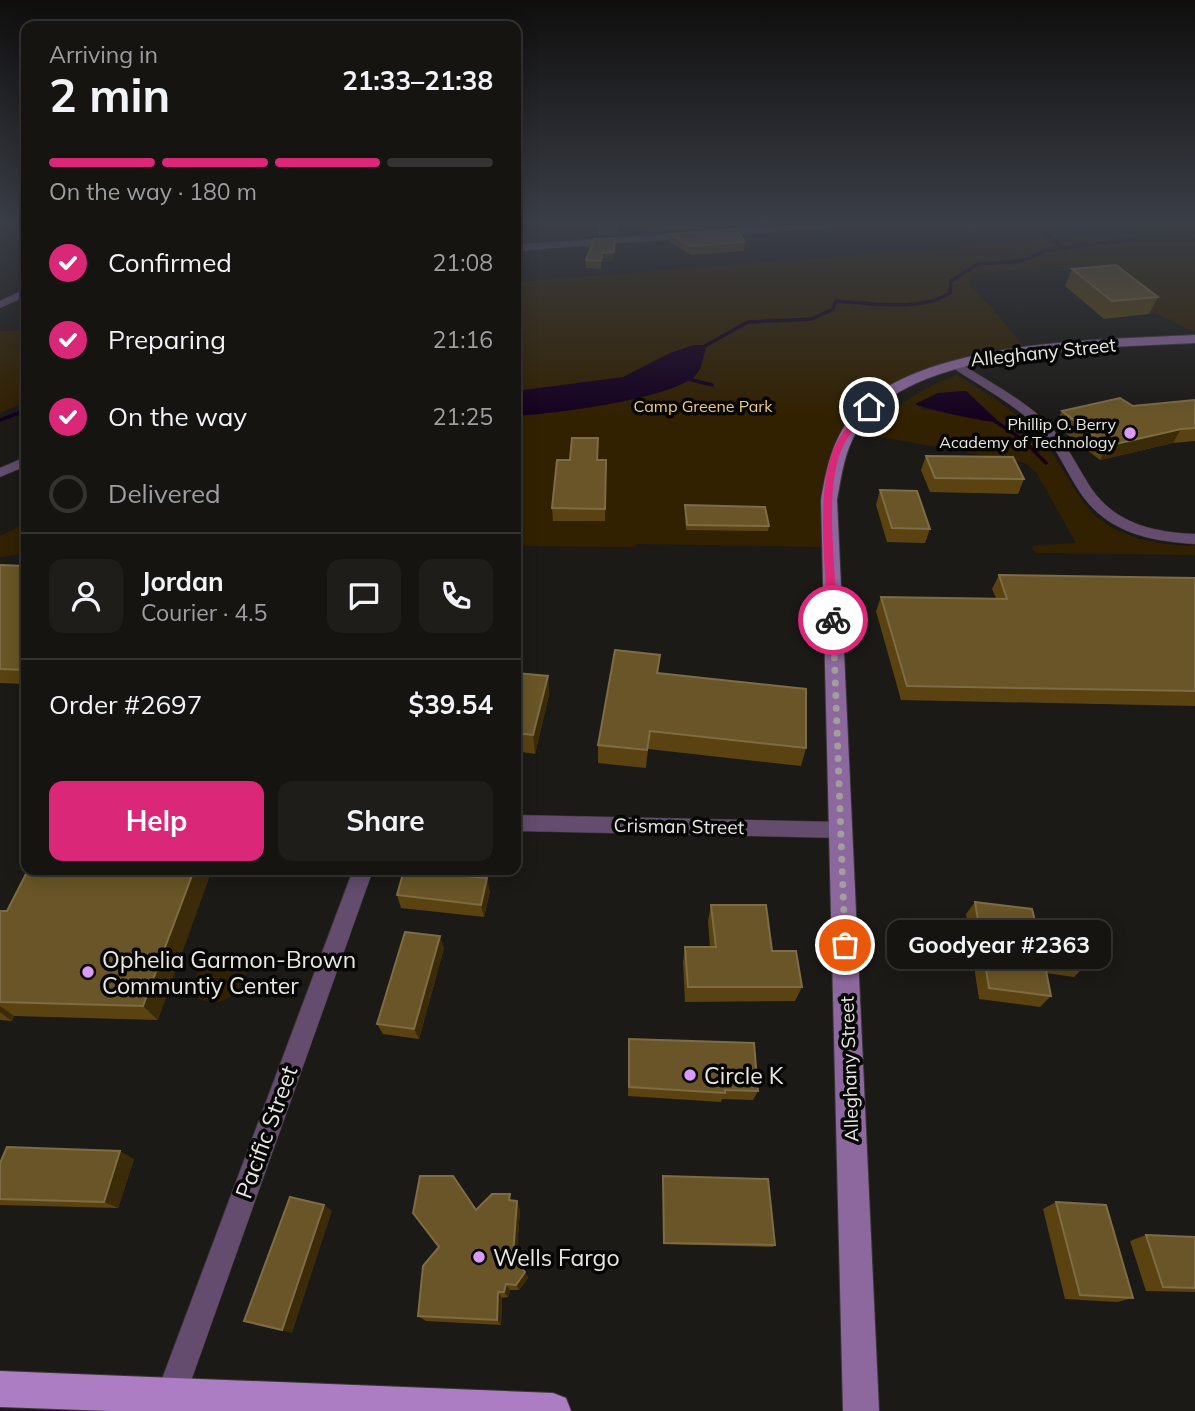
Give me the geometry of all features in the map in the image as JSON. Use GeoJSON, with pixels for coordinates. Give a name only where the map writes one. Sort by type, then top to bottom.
{"type":"FeatureCollection","features":[{"type":"Feature","properties":{"kind":"main road"},"geometry":{"type":"LineString","coordinates":[[0,1389],[164,1403],[553,1411]]}},
{"type":"Feature","properties":{"kind":"street"},"geometry":{"type":"LineString","coordinates":[[0,305],[21,294]]}},
{"type":"Feature","properties":{"kind":"street","name":"Alleghany Street"},"geometry":{"type":"LineString","coordinates":[[861,1411],[829,500],[836,452],[846,432],[869,407],[907,381],[954,364],[1019,351],[1195,339]]}},
{"type":"Feature","properties":{"kind":"street"},"geometry":{"type":"LineString","coordinates":[[954,364],[1043,426],[1056,440],[1094,502],[1106,514],[1154,535],[1195,539]]}},
{"type":"Feature","properties":{"kind":"street"},"geometry":{"type":"LineString","coordinates":[[0,473],[21,463]]}},
{"type":"Feature","properties":{"kind":"street","name":"Crisman Street"},"geometry":{"type":"LineString","coordinates":[[521,823],[841,830]]}},
{"type":"Feature","properties":{"kind":"street","name":"Pacific Street"},"geometry":{"type":"LineString","coordinates":[[164,1403],[361,875]]}},
{"type":"Feature","properties":{"kind":"green space","name":"Camp Greene Park"},"geometry":{"type":"Polygon","coordinates":[[[521,289],[974,289],[1026,350],[907,380],[844,433],[827,547],[637,544],[634,547],[521,546],[521,289]]]}},
{"type":"Feature","properties":{"kind":"green space","name":"Camp Greene Park"},"geometry":{"type":"Polygon","coordinates":[[[1121,289],[1195,289],[1195,332],[1154,313],[1121,289]]]}},
{"type":"Feature","properties":{"kind":"green space"},"geometry":{"type":"Polygon","coordinates":[[[0,331],[21,331],[21,403],[0,413],[0,331]]]}},
{"type":"Feature","properties":{"kind":"green space"},"geometry":{"type":"Polygon","coordinates":[[[957,375],[1021,418],[1057,460],[1084,503],[1106,524],[1149,541],[1195,546],[1195,555],[1038,553],[1032,550],[1033,546],[1076,543],[1036,472],[1025,463],[871,435],[899,406],[957,375]],[[966,391],[938,393],[921,409],[971,418],[996,419],[966,391]]]}},
{"type":"Feature","properties":{"kind":"green space"},"geometry":{"type":"Polygon","coordinates":[[[21,526],[21,554],[0,557],[0,536],[21,526]]]}},
{"type":"Feature","properties":{"kind":"green space"},"geometry":{"type":"Polygon","coordinates":[[[244,954],[249,960],[248,969],[245,979],[233,994],[226,1000],[217,1002],[198,998],[196,976],[206,963],[244,954]]]}},
{"type":"Feature","properties":{"kind":"shaded area"},"geometry":{"type":"Polygon","coordinates":[[[694,345],[707,345],[698,372],[683,384],[611,404],[521,416],[521,390],[623,377],[670,353],[694,345]]]}},
{"type":"Feature","properties":{"kind":"shaded area"},"geometry":{"type":"Polygon","coordinates":[[[966,391],[996,419],[995,422],[915,404],[938,393],[966,391]]]}},
{"type":"Feature","properties":{"kind":"building"},"geometry":{"type":"Polygon","coordinates":[[[1097,289],[1147,289],[1158,297],[1112,301],[1097,289]]]}},
{"type":"Feature","properties":{"kind":"building"},"geometry":{"type":"Polygon","coordinates":[[[1120,398],[1133,406],[1195,400],[1195,428],[1107,446],[1062,411],[1120,398]]]}},
{"type":"Feature","properties":{"kind":"building"},"geometry":{"type":"Polygon","coordinates":[[[572,438],[598,438],[597,460],[606,460],[605,509],[552,508],[557,460],[570,460],[572,438]]]}},
{"type":"Feature","properties":{"kind":"building"},"geometry":{"type":"Polygon","coordinates":[[[926,456],[1013,457],[1024,479],[935,478],[926,456]]]}},
{"type":"Feature","properties":{"kind":"building"},"geometry":{"type":"Polygon","coordinates":[[[880,490],[917,491],[930,529],[892,528],[880,490]]]}},
{"type":"Feature","properties":{"kind":"building"},"geometry":{"type":"Polygon","coordinates":[[[685,505],[765,507],[769,526],[687,525],[685,505]]]}},
{"type":"Feature","properties":{"kind":"building"},"geometry":{"type":"Polygon","coordinates":[[[0,565],[21,566],[21,670],[0,669],[0,565]]]}},
{"type":"Feature","properties":{"kind":"building"},"geometry":{"type":"Polygon","coordinates":[[[999,575],[1195,578],[1195,691],[907,686],[881,597],[1007,599],[999,575]]]}},
{"type":"Feature","properties":{"kind":"building"},"geometry":{"type":"Polygon","coordinates":[[[615,650],[660,655],[657,673],[806,689],[806,748],[650,731],[647,750],[598,745],[615,650]]]}},
{"type":"Feature","properties":{"kind":"building"},"geometry":{"type":"Polygon","coordinates":[[[521,673],[548,676],[533,735],[521,734],[521,673]]]}},
{"type":"Feature","properties":{"kind":"building","name":"Ophelia Garmon-Brown Communtiy Center"},"geometry":{"type":"Polygon","coordinates":[[[25,875],[192,875],[143,1006],[0,1002],[0,911],[7,911],[25,875]]]}},
{"type":"Feature","properties":{"kind":"building"},"geometry":{"type":"Polygon","coordinates":[[[403,875],[487,878],[481,905],[397,895],[403,875]]]}},
{"type":"Feature","properties":{"kind":"building"},"geometry":{"type":"Polygon","coordinates":[[[975,902],[1032,909],[1037,929],[1079,934],[1086,965],[1044,960],[1051,996],[989,988],[975,902]]]}},
{"type":"Feature","properties":{"kind":"building"},"geometry":{"type":"Polygon","coordinates":[[[711,905],[766,905],[772,951],[796,951],[802,987],[688,987],[685,947],[716,947],[711,905]]]}},
{"type":"Feature","properties":{"kind":"building"},"geometry":{"type":"Polygon","coordinates":[[[405,932],[440,936],[414,1029],[377,1024],[405,932]]]}},
{"type":"Feature","properties":{"kind":"building","name":"Circle K"},"geometry":{"type":"Polygon","coordinates":[[[629,1039],[754,1043],[758,1091],[725,1090],[725,1093],[629,1087],[629,1039]]]}},
{"type":"Feature","properties":{"kind":"building"},"geometry":{"type":"Polygon","coordinates":[[[7,1147],[120,1151],[104,1202],[0,1199],[0,1163],[7,1147]]]}},
{"type":"Feature","properties":{"kind":"building","name":"Wells Fargo"},"geometry":{"type":"Polygon","coordinates":[[[420,1176],[453,1176],[476,1210],[492,1194],[510,1194],[509,1200],[517,1201],[513,1255],[525,1272],[516,1285],[506,1284],[504,1292],[498,1292],[497,1320],[418,1316],[423,1266],[439,1247],[413,1213],[420,1176]]]}},
{"type":"Feature","properties":{"kind":"building"},"geometry":{"type":"Polygon","coordinates":[[[663,1176],[768,1179],[775,1245],[664,1243],[663,1176]]]}},
{"type":"Feature","properties":{"kind":"building"},"geometry":{"type":"Polygon","coordinates":[[[290,1197],[324,1205],[282,1330],[244,1321],[290,1197]]]}},
{"type":"Feature","properties":{"kind":"building"},"geometry":{"type":"Polygon","coordinates":[[[1056,1202],[1106,1205],[1133,1298],[1080,1295],[1056,1202]]]}},
{"type":"Feature","properties":{"kind":"building"},"geometry":{"type":"Polygon","coordinates":[[[1146,1235],[1195,1237],[1195,1288],[1163,1287],[1146,1235]]]}},
{"type":"Feature","properties":{"kind":"waterway"},"geometry":{"type":"LineString","coordinates":[[703,347],[748,322],[812,319],[833,309],[836,301],[895,305],[925,303],[950,293],[950,289]]}},
{"type":"Feature","properties":{"kind":"waterway"},"geometry":{"type":"LineString","coordinates":[[685,378],[712,385]]}},
{"type":"Feature","properties":{"kind":"waterway"},"geometry":{"type":"LineString","coordinates":[[0,420],[21,412]]}},
{"type":"Feature","properties":{"kind":"waterway"},"geometry":{"type":"LineString","coordinates":[[989,417],[1023,440],[1046,463]]}},
{"type":"Feature","properties":{"kind":"way so far"},"geometry":{"type":"LineString","coordinates":[[833,620],[845,945]]}},
{"type":"Feature","properties":{"kind":"place","name":"Phillip O. Berry Academy of Technology"},"geometry":{"type":"Point","coordinates":[1130,433]}},
{"type":"Feature","properties":{"kind":"place","name":"Goodyear #2363"},"geometry":{"type":"Point","coordinates":[845,945]}},
{"type":"Feature","properties":{"kind":"place","name":"Ophelia Garmon-Brown Communtiy Center"},"geometry":{"type":"Point","coordinates":[88,972]}},
{"type":"Feature","properties":{"kind":"place","name":"Circle K"},"geometry":{"type":"Point","coordinates":[690,1075]}},
{"type":"Feature","properties":{"kind":"place","name":"Wells Fargo"},"geometry":{"type":"Point","coordinates":[479,1257]}},
{"type":"Feature","properties":{"kind":"route"},"geometry":{"type":"LineString","coordinates":[[833,620],[829,500],[831,474],[836,452],[846,432],[869,407]]}}]}
